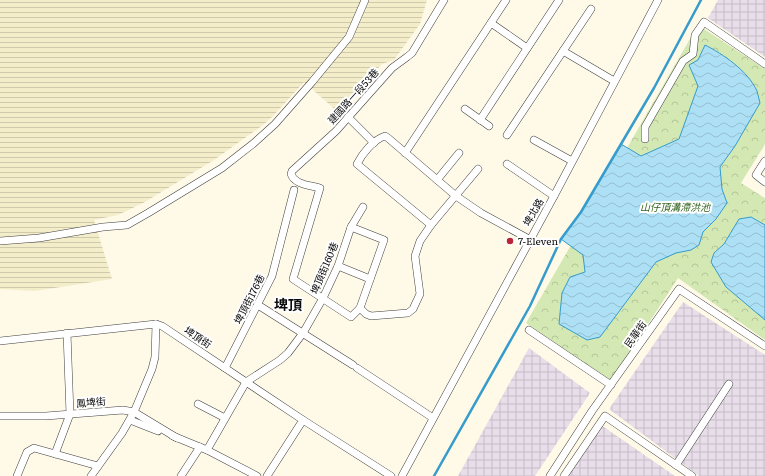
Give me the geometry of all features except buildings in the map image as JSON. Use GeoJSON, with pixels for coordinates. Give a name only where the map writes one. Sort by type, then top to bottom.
{"type":"FeatureCollection","features":[{"type":"Feature","properties":{"kind":"street"},"geometry":{"type":"LineString","coordinates":[[0,241],[39,238],[103,226],[126,225],[222,168],[254,143],[275,124],[312,82],[349,37],[365,0]]}},
{"type":"Feature","properties":{"kind":"street","name":"建國路一段53巷"},"geometry":{"type":"LineString","coordinates":[[323,298],[293,279],[320,188],[296,181],[293,179],[291,174],[292,171],[336,131],[392,68],[408,58],[444,0]]}},
{"type":"Feature","properties":{"kind":"street"},"geometry":{"type":"LineString","coordinates":[[405,153],[506,0]]}},
{"type":"Feature","properties":{"kind":"street"},"geometry":{"type":"LineString","coordinates":[[480,120],[559,0]]}},
{"type":"Feature","properties":{"kind":"street","name":"埤北路"},"geometry":{"type":"LineString","coordinates":[[402,476],[529,239],[554,196],[658,0]]}},
{"type":"Feature","properties":{"kind":"street"},"geometry":{"type":"LineString","coordinates":[[507,135],[591,9]]}},
{"type":"Feature","properties":{"kind":"street"},"geometry":{"type":"LineString","coordinates":[[645,139],[645,127],[683,62],[693,54],[695,35],[704,22],[765,64]]}},
{"type":"Feature","properties":{"kind":"street"},"geometry":{"type":"LineString","coordinates":[[491,23],[527,48]]}},
{"type":"Feature","properties":{"kind":"street"},"geometry":{"type":"LineString","coordinates":[[563,51],[614,81]]}},
{"type":"Feature","properties":{"kind":"street"},"geometry":{"type":"LineString","coordinates":[[465,109],[489,126]]}},
{"type":"Feature","properties":{"kind":"street"},"geometry":{"type":"LineString","coordinates":[[348,117],[374,142]]}},
{"type":"Feature","properties":{"kind":"street"},"geometry":{"type":"LineString","coordinates":[[431,224],[357,164],[359,159],[377,139],[384,136],[456,196],[481,213],[529,239]]}},
{"type":"Feature","properties":{"kind":"street"},"geometry":{"type":"LineString","coordinates":[[534,140],[572,162]]}},
{"type":"Feature","properties":{"kind":"street"},"geometry":{"type":"LineString","coordinates":[[437,180],[459,153]]}},
{"type":"Feature","properties":{"kind":"street"},"geometry":{"type":"LineString","coordinates":[[765,161],[756,175],[765,182]]}},
{"type":"Feature","properties":{"kind":"street"},"geometry":{"type":"LineString","coordinates":[[507,164],[554,196]]}},
{"type":"Feature","properties":{"kind":"street"},"geometry":{"type":"LineString","coordinates":[[360,308],[366,314],[371,316],[408,313],[413,309],[420,294],[415,256],[420,241],[431,224],[478,169]]}},
{"type":"Feature","properties":{"kind":"street","name":"埤頂街176巷"},"geometry":{"type":"LineString","coordinates":[[226,368],[272,276],[294,190]]}},
{"type":"Feature","properties":{"kind":"street","name":"埤頂街160巷"},"geometry":{"type":"LineString","coordinates":[[246,382],[280,360],[288,353],[303,333],[323,298],[338,266],[351,227],[363,207]]}},
{"type":"Feature","properties":{"kind":"street"},"geometry":{"type":"LineString","coordinates":[[323,298],[352,317],[360,308],[384,240],[351,227]]}},
{"type":"Feature","properties":{"kind":"street"},"geometry":{"type":"LineString","coordinates":[[338,266],[370,279]]}},
{"type":"Feature","properties":{"kind":"street","name":"民華街"},"geometry":{"type":"LineString","coordinates":[[550,476],[592,411],[679,289],[765,346]]}},
{"type":"Feature","properties":{"kind":"street"},"geometry":{"type":"LineString","coordinates":[[258,305],[433,418]]}},
{"type":"Feature","properties":{"kind":"street"},"geometry":{"type":"LineString","coordinates":[[0,341],[156,324],[155,357],[152,369],[134,412],[91,476]]}},
{"type":"Feature","properties":{"kind":"street","name":"埤頂街"},"geometry":{"type":"LineString","coordinates":[[156,324],[162,326],[303,420],[391,476]]}},
{"type":"Feature","properties":{"kind":"street"},"geometry":{"type":"LineString","coordinates":[[529,330],[611,385]]}},
{"type":"Feature","properties":{"kind":"street"},"geometry":{"type":"LineString","coordinates":[[55,454],[70,414],[67,333]]}},
{"type":"Feature","properties":{"kind":"street"},"geometry":{"type":"LineString","coordinates":[[208,450],[246,382]]}},
{"type":"Feature","properties":{"kind":"street"},"geometry":{"type":"LineString","coordinates":[[676,465],[729,384]]}},
{"type":"Feature","properties":{"kind":"street"},"geometry":{"type":"LineString","coordinates":[[198,404],[225,418]]}},
{"type":"Feature","properties":{"kind":"street","name":"鳳埤街"},"geometry":{"type":"LineString","coordinates":[[0,416],[46,416],[124,410],[134,412],[177,438]]}},
{"type":"Feature","properties":{"kind":"street"},"geometry":{"type":"LineString","coordinates":[[564,476],[605,416],[692,476]]}},
{"type":"Feature","properties":{"kind":"street","name":"鳳埤街"},"geometry":{"type":"LineString","coordinates":[[130,420],[208,450],[257,476]]}},
{"type":"Feature","properties":{"kind":"street"},"geometry":{"type":"LineString","coordinates":[[267,476],[303,420]]}},
{"type":"Feature","properties":{"kind":"street"},"geometry":{"type":"LineString","coordinates":[[181,476],[200,447]]}},
{"type":"Feature","properties":{"kind":"street"},"geometry":{"type":"LineString","coordinates":[[17,476],[27,452],[34,448],[98,466]]}},
{"type":"Feature","properties":{"kind":"shaded area"},"geometry":{"type":"Polygon","coordinates":[[[0,0],[427,0],[420,24],[394,60],[382,64],[339,113],[304,82],[263,125],[214,160],[145,202],[118,215],[94,220],[112,279],[35,291],[0,289],[0,0]]]}},
{"type":"Feature","properties":{"kind":"shaded area"},"geometry":{"type":"Polygon","coordinates":[[[718,0],[765,0],[765,57],[708,18],[718,0]]]}},
{"type":"Feature","properties":{"kind":"shaded area"},"geometry":{"type":"Polygon","coordinates":[[[683,302],[765,355],[765,476],[699,476],[609,409],[683,302]]]}},
{"type":"Feature","properties":{"kind":"shaded area"},"geometry":{"type":"Polygon","coordinates":[[[529,348],[590,393],[535,476],[458,476],[529,348]]]}},
{"type":"Feature","properties":{"kind":"shaded area"},"geometry":{"type":"Polygon","coordinates":[[[601,425],[675,476],[566,476],[601,425]]]}},
{"type":"Feature","properties":{"kind":"green space","name":"山仔頂溝滯洪池"},"geometry":{"type":"Polygon","coordinates":[[[698,25],[765,69],[765,144],[741,183],[765,198],[765,340],[678,278],[611,381],[526,323],[698,25]]]}},
{"type":"Feature","properties":{"kind":"water"},"geometry":{"type":"Polygon","coordinates":[[[705,45],[727,58],[748,77],[757,91],[760,103],[735,146],[720,167],[722,189],[727,203],[716,219],[703,232],[699,245],[691,250],[676,253],[656,262],[600,337],[587,340],[559,324],[562,293],[570,277],[585,272],[583,255],[561,239],[581,212],[621,144],[641,156],[679,139],[698,86],[689,65],[698,60],[705,45]]]}},
{"type":"Feature","properties":{"kind":"water"},"geometry":{"type":"Polygon","coordinates":[[[751,217],[765,225],[765,320],[726,287],[711,262],[714,253],[724,244],[739,219],[751,217]]]}},
{"type":"Feature","properties":{"kind":"waterway"},"geometry":{"type":"LineString","coordinates":[[434,476],[530,306],[561,239],[581,212],[654,88],[701,0]]}},
{"type":"Feature","properties":{"kind":"place","name":"7-Eleven"},"geometry":{"type":"Point","coordinates":[510,241]}},
{"type":"Feature","properties":{"kind":"district","name":"埤頂"},"geometry":{"type":"Point","coordinates":[288,305]}}]}
